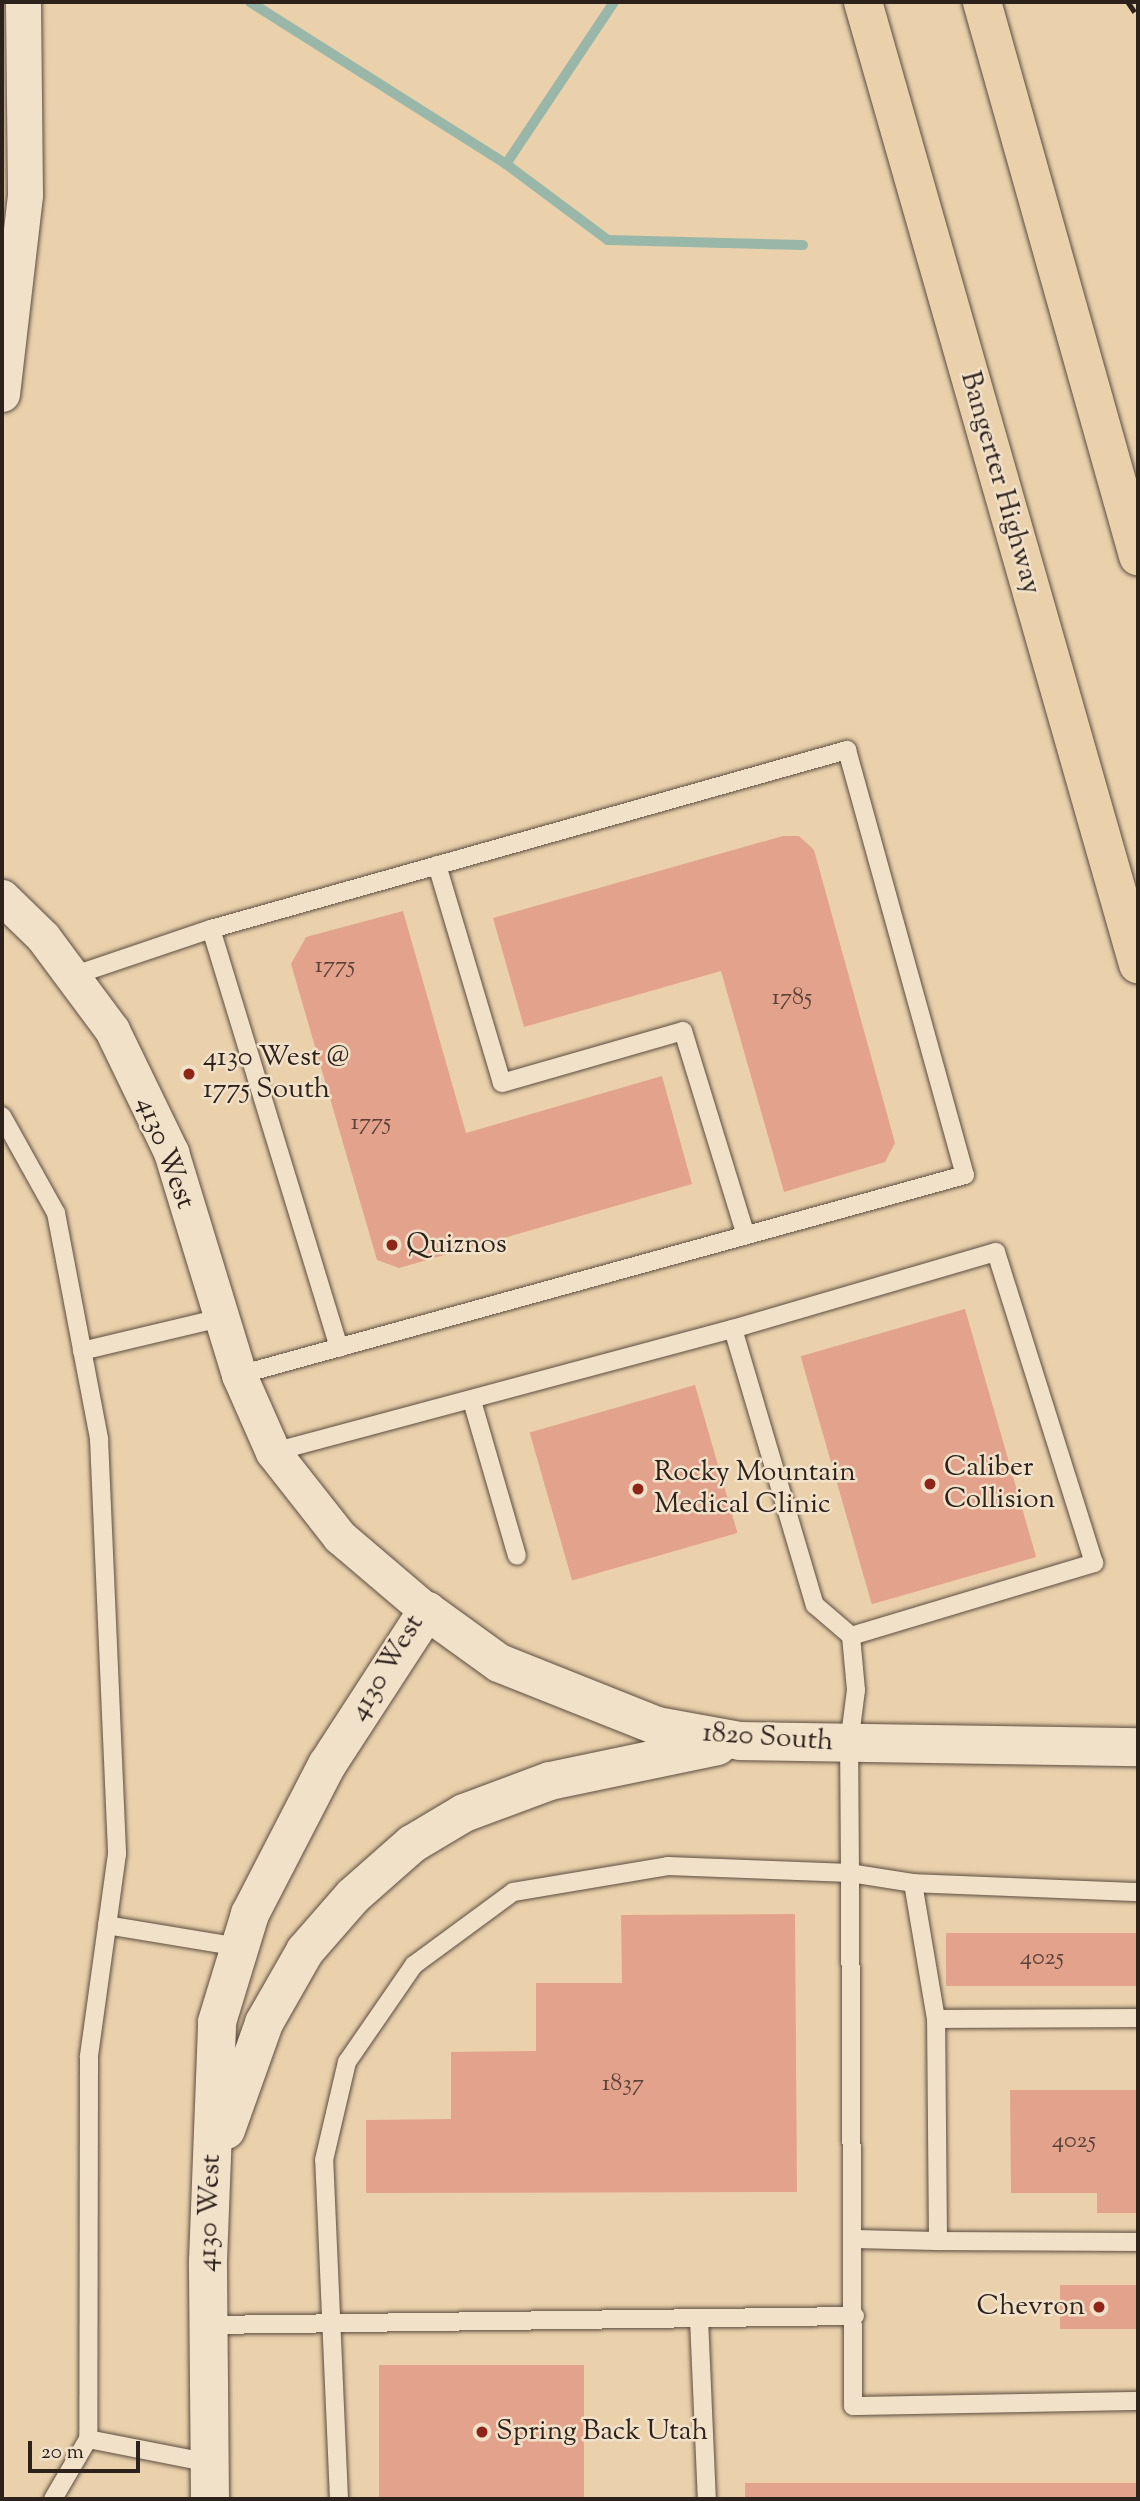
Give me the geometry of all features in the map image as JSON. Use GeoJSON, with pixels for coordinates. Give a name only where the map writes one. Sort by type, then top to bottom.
{"type":"FeatureCollection","features":[{"type":"Feature","properties":{"kind":"highway","name":"Bangerter Highway"},"geometry":{"type":"LineString","coordinates":[[863,2],[1138,964]]}},
{"type":"Feature","properties":{"kind":"highway"},"geometry":{"type":"LineString","coordinates":[[982,2],[1138,556]]}},
{"type":"Feature","properties":{"kind":"street"},"geometry":{"type":"LineString","coordinates":[[2,394],[25,194],[13,84],[23,2]]}},
{"type":"Feature","properties":{"kind":"street","name":"4130 West"},"geometry":{"type":"LineString","coordinates":[[2,897],[72,976],[112,1030],[171,1152],[239,1375],[273,1452],[340,1537],[427,1611],[327,1765],[250,1914],[217,2022],[211,2189],[210,2481]]}},
{"type":"Feature","properties":{"kind":"street","name":"1820 South"},"geometry":{"type":"LineString","coordinates":[[427,1611],[499,1663],[578,1699],[657,1726],[740,1741],[1138,1747]]}},
{"type":"Feature","properties":{"kind":"street"},"geometry":{"type":"LineString","coordinates":[[211,2189],[232,2104],[264,2023],[305,1951],[353,1896],[412,1844],[464,1813],[550,1781],[740,1741]]}},
{"type":"Feature","properties":{"kind":"lane"},"geometry":{"type":"LineString","coordinates":[[72,976],[211,929],[847,750],[965,1175],[745,1233],[239,1375]]}},
{"type":"Feature","properties":{"kind":"lane"},"geometry":{"type":"LineString","coordinates":[[437,865],[502,1083],[682,1031],[745,1233]]}},
{"type":"Feature","properties":{"kind":"lane"},"geometry":{"type":"LineString","coordinates":[[211,929],[338,1348]]}},
{"type":"Feature","properties":{"kind":"lane"},"geometry":{"type":"LineString","coordinates":[[2,1116],[56,1213],[99,1439],[117,1854],[89,2057],[88,2439],[53,2499]]}},
{"type":"Feature","properties":{"kind":"lane"},"geometry":{"type":"LineString","coordinates":[[273,1452],[472,1401],[733,1329],[996,1252],[1094,1563],[851,1636]]}},
{"type":"Feature","properties":{"kind":"lane"},"geometry":{"type":"LineString","coordinates":[[82,1351],[222,1318]]}},
{"type":"Feature","properties":{"kind":"lane"},"geometry":{"type":"LineString","coordinates":[[733,1329],[815,1605],[851,1636],[856,1690],[849,1744],[855,2316],[853,2406],[1138,2401]]}},
{"type":"Feature","properties":{"kind":"lane"},"geometry":{"type":"LineString","coordinates":[[472,1401],[517,1556]]}},
{"type":"Feature","properties":{"kind":"lane"},"geometry":{"type":"LineString","coordinates":[[339,2499],[324,2160],[346,2062],[414,1965],[513,1892],[668,1866],[850,1873],[913,1883],[1138,1892]]}},
{"type":"Feature","properties":{"kind":"lane"},"geometry":{"type":"LineString","coordinates":[[913,1883],[936,2020],[938,2241]]}},
{"type":"Feature","properties":{"kind":"lane"},"geometry":{"type":"LineString","coordinates":[[107,1925],[240,1947]]}},
{"type":"Feature","properties":{"kind":"lane"},"geometry":{"type":"LineString","coordinates":[[936,2020],[1138,2018]]}},
{"type":"Feature","properties":{"kind":"lane"},"geometry":{"type":"LineString","coordinates":[[854,2239],[1138,2242]]}},
{"type":"Feature","properties":{"kind":"lane"},"geometry":{"type":"LineString","coordinates":[[209,2325],[330,2326],[855,2316]]}},
{"type":"Feature","properties":{"kind":"lane"},"geometry":{"type":"LineString","coordinates":[[699,2319],[707,2499]]}},
{"type":"Feature","properties":{"kind":"lane"},"geometry":{"type":"LineString","coordinates":[[88,2439],[210,2481]]}},
{"type":"Feature","properties":{"kind":"building"},"geometry":{"type":"Polygon","coordinates":[[[783,836],[799,836],[814,850],[895,1143],[885,1162],[784,1192],[721,971],[524,1027],[493,918],[783,836]]]}},
{"type":"Feature","properties":{"kind":"building"},"geometry":{"type":"Polygon","coordinates":[[[403,911],[466,1133],[662,1076],[692,1184],[399,1268],[377,1260],[291,964],[306,937],[403,911]]]}},
{"type":"Feature","properties":{"kind":"building"},"geometry":{"type":"Polygon","coordinates":[[[965,1309],[1036,1557],[872,1604],[801,1356],[965,1309]]]}},
{"type":"Feature","properties":{"kind":"building"},"geometry":{"type":"Polygon","coordinates":[[[695,1385],[737,1533],[572,1580],[530,1432],[695,1385]]]}},
{"type":"Feature","properties":{"kind":"building"},"geometry":{"type":"Polygon","coordinates":[[[795,1914],[797,2192],[366,2193],[366,2120],[451,2119],[451,2052],[536,2051],[536,1983],[622,1983],[621,1915],[795,1914]]]}},
{"type":"Feature","properties":{"kind":"building"},"geometry":{"type":"Polygon","coordinates":[[[946,1933],[1138,1933],[1138,1986],[946,1986],[946,1933]]]}},
{"type":"Feature","properties":{"kind":"building","name":"Chevron"},"geometry":{"type":"Polygon","coordinates":[[[1010,2090],[1138,2090],[1138,2213],[1097,2213],[1097,2193],[1011,2193],[1010,2090]]]}},
{"type":"Feature","properties":{"kind":"building","name":"Chevron"},"geometry":{"type":"Polygon","coordinates":[[[1060,2285],[1137,2285],[1137,2329],[1060,2329],[1060,2285]]]}},
{"type":"Feature","properties":{"kind":"building","name":"Spring Back Utah"},"geometry":{"type":"Polygon","coordinates":[[[379,2365],[584,2365],[584,2499],[379,2499],[379,2365]]]}},
{"type":"Feature","properties":{"kind":"building"},"geometry":{"type":"Polygon","coordinates":[[[745,2483],[1138,2483],[1138,2499],[745,2499],[745,2483]]]}},
{"type":"Feature","properties":{"kind":"waterway"},"geometry":{"type":"LineString","coordinates":[[250,2],[506,164],[608,240],[803,245]]}},
{"type":"Feature","properties":{"kind":"waterway"},"geometry":{"type":"LineString","coordinates":[[506,164],[614,2]]}},
{"type":"Feature","properties":{"kind":"railway"},"geometry":{"type":"LineString","coordinates":[[1128,2],[1138,17]]}},
{"type":"Feature","properties":{"kind":"place","name":"4130 West @ 1775 South"},"geometry":{"type":"Point","coordinates":[189,1074]}},
{"type":"Feature","properties":{"kind":"place","name":"Quiznos"},"geometry":{"type":"Point","coordinates":[392,1245]}},
{"type":"Feature","properties":{"kind":"place","name":"Caliber Collision"},"geometry":{"type":"Point","coordinates":[930,1484]}},
{"type":"Feature","properties":{"kind":"place","name":"Rocky Mountain Medical Clinic"},"geometry":{"type":"Point","coordinates":[638,1489]}},
{"type":"Feature","properties":{"kind":"place","name":"Chevron"},"geometry":{"type":"Point","coordinates":[1099,2307]}},
{"type":"Feature","properties":{"kind":"place","name":"Spring Back Utah"},"geometry":{"type":"Point","coordinates":[482,2432]}}]}
